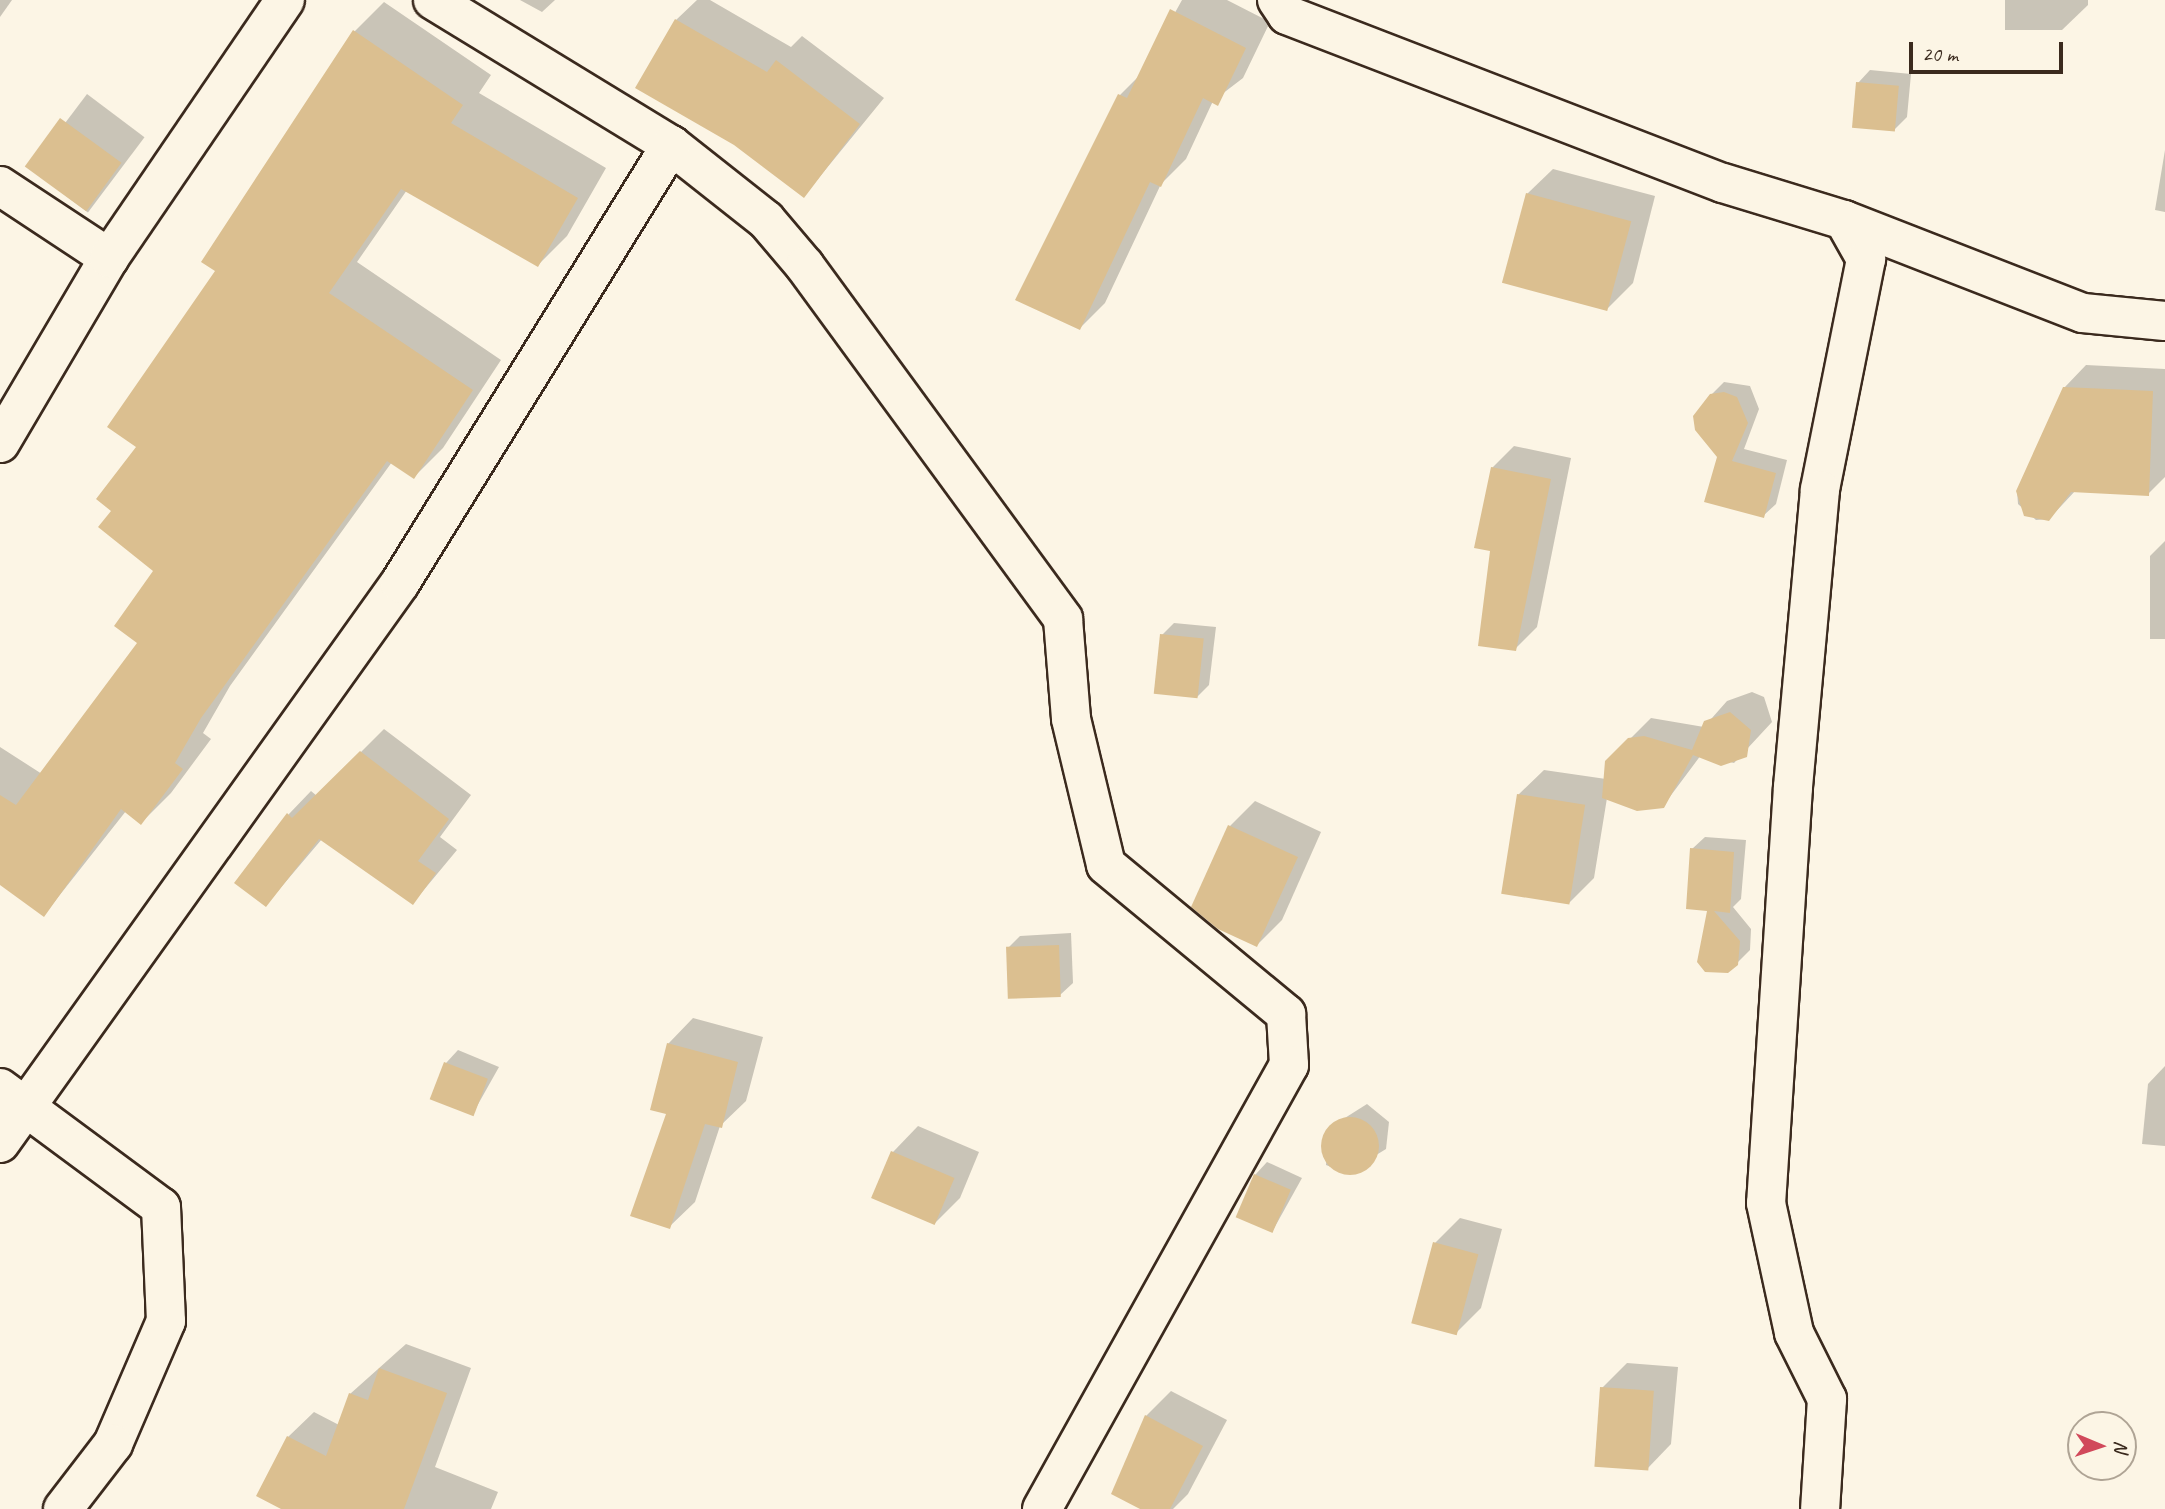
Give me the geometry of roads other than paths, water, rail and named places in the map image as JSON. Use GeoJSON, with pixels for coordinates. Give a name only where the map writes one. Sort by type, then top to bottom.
{"type":"FeatureCollection","features":[{"type":"Feature","properties":{"kind":"street"},"geometry":{"type":"LineString","coordinates":[[0,443],[109,258],[285,0]]}},
{"type":"Feature","properties":{"kind":"street"},"geometry":{"type":"LineString","coordinates":[[433,0],[671,145],[766,220],[805,266],[1062,619],[1071,719],[1106,865],[1286,1014],[1289,1065],[1042,1509]]}},
{"type":"Feature","properties":{"kind":"street"},"geometry":{"type":"LineString","coordinates":[[1277,0],[1287,15],[1723,183],[1844,220],[2083,313],[2165,321]]}},
{"type":"Feature","properties":{"kind":"street"},"geometry":{"type":"LineString","coordinates":[[0,1143],[13,1096],[400,583],[671,145]]}},
{"type":"Feature","properties":{"kind":"street"},"geometry":{"type":"LineString","coordinates":[[0,186],[109,258]]}},
{"type":"Feature","properties":{"kind":"street"},"geometry":{"type":"LineString","coordinates":[[1820,1509],[1827,1399],[1794,1334],[1766,1203],[1793,787],[1820,490],[1866,259],[1844,220]]}},
{"type":"Feature","properties":{"kind":"street"},"geometry":{"type":"LineString","coordinates":[[13,1096],[161,1207],[166,1321],[113,1444],[63,1509]]}}]}
